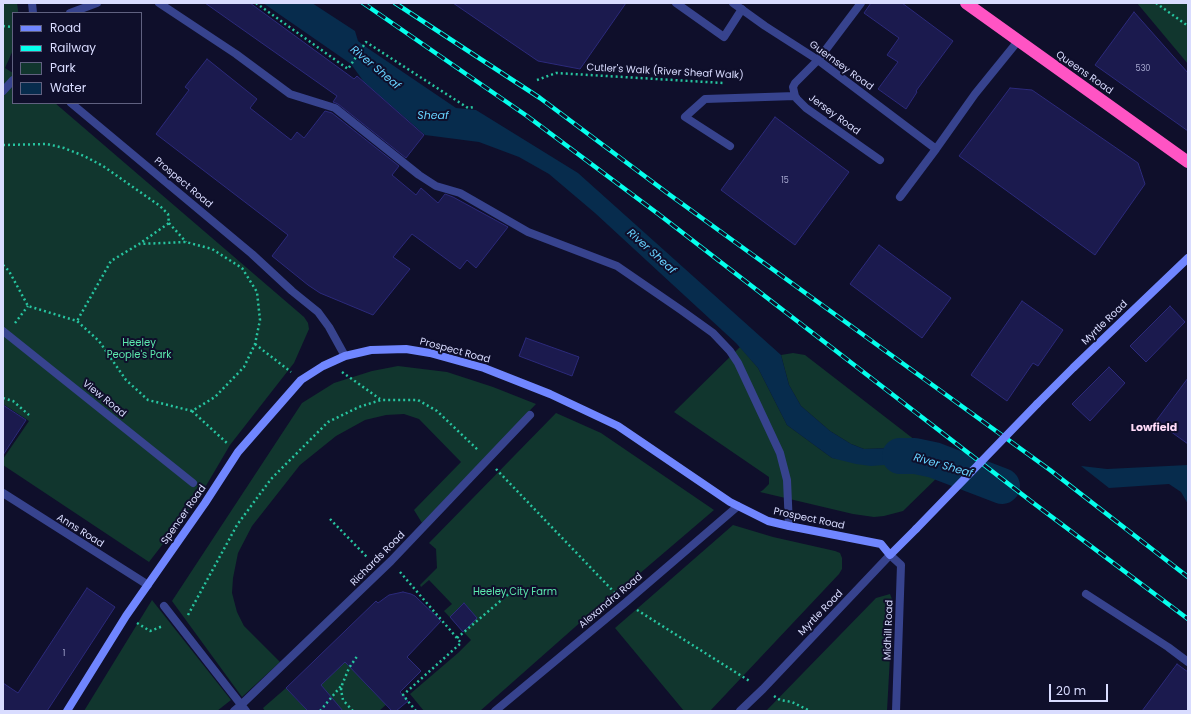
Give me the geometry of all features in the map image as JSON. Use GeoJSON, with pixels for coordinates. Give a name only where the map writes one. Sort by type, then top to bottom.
{"type":"FeatureCollection","features":[{"type":"Feature","properties":{"kind":"highway","name":"Queens Road"},"geometry":{"type":"LineString","coordinates":[[966,3],[1188,162]]}},
{"type":"Feature","properties":{"kind":"main road","name":"Myrtle Road"},"geometry":{"type":"LineString","coordinates":[[890,555],[1073,368],[1188,258]]}},
{"type":"Feature","properties":{"kind":"main road","name":"Prospect Road"},"geometry":{"type":"LineString","coordinates":[[345,356],[371,350],[406,349],[430,353],[484,368],[550,394],[618,426],[738,506],[768,521],[881,544],[890,555]]}},
{"type":"Feature","properties":{"kind":"main road","name":"Spencer Road"},"geometry":{"type":"LineString","coordinates":[[67,711],[126,616],[205,503],[238,452],[301,380],[345,356]]}},
{"type":"Feature","properties":{"kind":"street"},"geometry":{"type":"LineString","coordinates":[[73,12],[97,3]]}},
{"type":"Feature","properties":{"kind":"street"},"geometry":{"type":"LineString","coordinates":[[159,3],[236,54],[290,94],[335,108],[419,175],[436,186],[460,193],[528,232],[618,266],[713,333],[730,351],[738,363],[780,453],[787,480],[789,526]]}},
{"type":"Feature","properties":{"kind":"street"},"geometry":{"type":"LineString","coordinates":[[676,3],[724,36],[742,9]]}},
{"type":"Feature","properties":{"kind":"street","name":"Guernsey Road"},"geometry":{"type":"LineString","coordinates":[[733,3],[765,26],[818,60],[936,148]]}},
{"type":"Feature","properties":{"kind":"street","name":"Jersey Road"},"geometry":{"type":"LineString","coordinates":[[862,3],[818,60],[795,83],[795,96],[806,108],[880,160]]}},
{"type":"Feature","properties":{"kind":"street"},"geometry":{"type":"LineString","coordinates":[[900,197],[975,94],[1018,41]]}},
{"type":"Feature","properties":{"kind":"street"},"geometry":{"type":"LineString","coordinates":[[3,91],[12,81]]}},
{"type":"Feature","properties":{"kind":"street"},"geometry":{"type":"LineString","coordinates":[[730,146],[685,117],[705,99],[795,96]]}},
{"type":"Feature","properties":{"kind":"street","name":"Prospect Road"},"geometry":{"type":"LineString","coordinates":[[72,104],[252,254],[292,291],[318,312],[329,326],[345,356]]}},
{"type":"Feature","properties":{"kind":"street","name":"View Road"},"geometry":{"type":"LineString","coordinates":[[3,331],[193,483]]}},
{"type":"Feature","properties":{"kind":"street","name":"Richards Road"},"geometry":{"type":"LineString","coordinates":[[234,711],[244,708],[391,561],[530,415]]}},
{"type":"Feature","properties":{"kind":"street","name":"Anns Road"},"geometry":{"type":"LineString","coordinates":[[3,493],[148,585]]}},
{"type":"Feature","properties":{"kind":"street","name":"Alexandra Road"},"geometry":{"type":"LineString","coordinates":[[495,711],[625,603],[738,506]]}},
{"type":"Feature","properties":{"kind":"street","name":"Myrtle Road"},"geometry":{"type":"LineString","coordinates":[[740,711],[890,555]]}},
{"type":"Feature","properties":{"kind":"street","name":"Midhill Road"},"geometry":{"type":"LineString","coordinates":[[890,555],[901,566],[896,711]]}},
{"type":"Feature","properties":{"kind":"street"},"geometry":{"type":"LineString","coordinates":[[1086,594],[1168,647],[1188,662]]}},
{"type":"Feature","properties":{"kind":"street"},"geometry":{"type":"LineString","coordinates":[[164,606],[244,708]]}},
{"type":"Feature","properties":{"kind":"path"},"geometry":{"type":"LineString","coordinates":[[256,3],[348,69],[366,42],[468,108],[474,107]]}},
{"type":"Feature","properties":{"kind":"path"},"geometry":{"type":"LineString","coordinates":[[1156,3],[1188,26]]}},
{"type":"Feature","properties":{"kind":"path","name":"Cutler's Walk (River Sheaf Walk)"},"geometry":{"type":"LineString","coordinates":[[537,80],[556,73],[730,83]]}},
{"type":"Feature","properties":{"kind":"path"},"geometry":{"type":"LineString","coordinates":[[3,145],[47,144],[64,148],[103,166],[160,206],[168,214],[168,223],[186,242]]}},
{"type":"Feature","properties":{"kind":"path"},"geometry":{"type":"LineString","coordinates":[[77,321],[111,261],[139,244],[168,223]]}},
{"type":"Feature","properties":{"kind":"path"},"geometry":{"type":"LineString","coordinates":[[139,244],[186,242],[212,249],[242,268],[257,292],[260,320],[255,344],[244,367],[215,397],[192,411]]}},
{"type":"Feature","properties":{"kind":"path"},"geometry":{"type":"LineString","coordinates":[[3,265],[9,271],[28,306],[77,321],[98,341],[126,380],[148,400],[192,411],[238,452]]}},
{"type":"Feature","properties":{"kind":"path"},"geometry":{"type":"LineString","coordinates":[[255,344],[301,380]]}},
{"type":"Feature","properties":{"kind":"path"},"geometry":{"type":"LineString","coordinates":[[330,363],[381,400]]}},
{"type":"Feature","properties":{"kind":"path"},"geometry":{"type":"LineString","coordinates":[[3,398],[13,401],[29,415]]}},
{"type":"Feature","properties":{"kind":"path"},"geometry":{"type":"LineString","coordinates":[[126,616],[150,631],[179,624],[237,524],[271,479],[328,422],[359,407],[381,400],[418,400],[437,411],[488,460],[625,603],[780,700],[792,702],[810,711]]}},
{"type":"Feature","properties":{"kind":"path"},"geometry":{"type":"LineString","coordinates":[[330,519],[367,558]]}},
{"type":"Feature","properties":{"kind":"path"},"geometry":{"type":"LineString","coordinates":[[391,561],[461,643],[403,695],[415,710],[411,711]]}},
{"type":"Feature","properties":{"kind":"path"},"geometry":{"type":"LineString","coordinates":[[457,638],[512,591]]}},
{"type":"Feature","properties":{"kind":"path"},"geometry":{"type":"LineString","coordinates":[[352,711],[343,700],[341,693],[348,668],[358,655]]}},
{"type":"Feature","properties":{"kind":"path"},"geometry":{"type":"LineString","coordinates":[[320,711],[342,685]]}},
{"type":"Feature","properties":{"kind":"green space","name":"Heeley People's Park"},"geometry":{"type":"Polygon","coordinates":[[[3,3],[17,3],[18,12],[12,12],[12,52],[5,68],[12,72],[12,104],[56,104],[304,317],[308,323],[309,329],[294,363],[230,445],[200,496],[149,562],[3,465],[3,459],[29,421],[3,404],[3,3]]]}},
{"type":"Feature","properties":{"kind":"green space"},"geometry":{"type":"Polygon","coordinates":[[[1137,3],[1188,3],[1188,64],[1137,3]]]}},
{"type":"Feature","properties":{"kind":"green space"},"geometry":{"type":"Polygon","coordinates":[[[740,347],[758,368],[787,425],[832,458],[916,463],[943,472],[903,511],[884,516],[874,517],[853,514],[760,492],[769,484],[769,477],[674,412],[740,347]]]}},
{"type":"Feature","properties":{"kind":"green space"},"geometry":{"type":"Polygon","coordinates":[[[793,353],[805,355],[924,447],[864,449],[851,444],[830,431],[801,406],[789,385],[781,355],[793,353]]]}},
{"type":"Feature","properties":{"kind":"green space"},"geometry":{"type":"Polygon","coordinates":[[[398,366],[447,372],[493,387],[536,404],[422,523],[414,510],[461,462],[419,419],[404,414],[386,415],[365,420],[336,436],[300,465],[252,526],[238,553],[233,578],[232,593],[237,612],[244,626],[280,662],[242,697],[172,601],[302,403],[334,383],[372,371],[398,366]]]}},
{"type":"Feature","properties":{"kind":"green space","name":"Heeley City Farm"},"geometry":{"type":"Polygon","coordinates":[[[556,413],[601,433],[714,510],[611,598],[609,597],[480,711],[424,711],[410,694],[471,640],[444,611],[452,604],[429,580],[421,587],[420,585],[437,568],[436,549],[429,543],[556,413]]]}},
{"type":"Feature","properties":{"kind":"green space"},"geometry":{"type":"Polygon","coordinates":[[[733,525],[773,537],[840,553],[842,558],[842,569],[839,574],[710,711],[684,711],[615,628],[733,525]]]}},
{"type":"Feature","properties":{"kind":"green space"},"geometry":{"type":"Polygon","coordinates":[[[890,594],[893,602],[887,711],[766,711],[876,598],[890,594]]]}},
{"type":"Feature","properties":{"kind":"green space"},"geometry":{"type":"Polygon","coordinates":[[[152,600],[231,700],[217,711],[84,711],[152,600]]]}},
{"type":"Feature","properties":{"kind":"green space"},"geometry":{"type":"Polygon","coordinates":[[[355,652],[397,695],[379,711],[265,711],[263,708],[286,688],[301,704],[355,652]]]}},
{"type":"Feature","properties":{"kind":"water","name":"Sheaf"},"geometry":{"type":"Polygon","coordinates":[[[263,3],[312,3],[355,31],[358,41],[363,45],[456,108],[476,110],[578,173],[781,355],[789,385],[801,406],[830,431],[851,444],[864,449],[924,447],[955,459],[943,472],[916,463],[871,466],[832,458],[787,425],[758,368],[736,343],[595,213],[549,174],[519,157],[479,142],[425,135],[364,82],[351,64],[263,3]]]}},
{"type":"Feature","properties":{"kind":"water"},"geometry":{"type":"Polygon","coordinates":[[[1188,465],[1188,504],[1181,492],[1169,484],[1109,488],[1081,466],[1107,469],[1188,465]]]}},
{"type":"Feature","properties":{"kind":"building"},"geometry":{"type":"Polygon","coordinates":[[[205,3],[250,3],[354,79],[357,76],[424,135],[406,158],[338,104],[333,102],[337,96],[205,3]]]}},
{"type":"Feature","properties":{"kind":"building"},"geometry":{"type":"Polygon","coordinates":[[[453,3],[626,3],[580,69],[538,61],[453,3]]]}},
{"type":"Feature","properties":{"kind":"building"},"geometry":{"type":"Polygon","coordinates":[[[871,3],[902,3],[953,41],[916,91],[917,92],[906,109],[878,89],[898,62],[887,55],[899,38],[864,13],[871,3]]]}},
{"type":"Feature","properties":{"kind":"building"},"geometry":{"type":"Polygon","coordinates":[[[1134,12],[1188,73],[1188,131],[1095,65],[1134,12]]]}},
{"type":"Feature","properties":{"kind":"building"},"geometry":{"type":"Polygon","coordinates":[[[207,59],[257,99],[250,108],[291,140],[297,132],[304,138],[325,111],[332,113],[399,166],[392,175],[416,195],[421,188],[438,203],[445,194],[508,227],[476,268],[467,260],[460,269],[412,234],[393,257],[410,269],[373,315],[320,293],[272,256],[288,235],[156,134],[189,90],[185,87],[207,59]]]}},
{"type":"Feature","properties":{"kind":"building"},"geometry":{"type":"Polygon","coordinates":[[[1010,88],[1032,90],[1138,163],[1145,184],[1095,255],[959,156],[1010,88]]]}},
{"type":"Feature","properties":{"kind":"building"},"geometry":{"type":"Polygon","coordinates":[[[775,117],[849,172],[795,245],[721,190],[775,117]]]}},
{"type":"Feature","properties":{"kind":"building"},"geometry":{"type":"Polygon","coordinates":[[[879,245],[951,298],[922,338],[850,284],[879,245]]]}},
{"type":"Feature","properties":{"kind":"building"},"geometry":{"type":"Polygon","coordinates":[[[1022,301],[1063,330],[1038,366],[1033,363],[1007,401],[971,375],[1022,301]]]}},
{"type":"Feature","properties":{"kind":"building"},"geometry":{"type":"Polygon","coordinates":[[[1170,306],[1185,322],[1146,362],[1130,346],[1170,306]]]}},
{"type":"Feature","properties":{"kind":"building"},"geometry":{"type":"Polygon","coordinates":[[[526,338],[579,357],[572,376],[519,356],[526,338]]]}},
{"type":"Feature","properties":{"kind":"building"},"geometry":{"type":"Polygon","coordinates":[[[1109,367],[1125,383],[1090,421],[1072,404],[1109,367]]]}},
{"type":"Feature","properties":{"kind":"building"},"geometry":{"type":"Polygon","coordinates":[[[1188,378],[1188,444],[1156,421],[1188,378]]]}},
{"type":"Feature","properties":{"kind":"building"},"geometry":{"type":"Polygon","coordinates":[[[3,405],[26,420],[3,455],[3,405]]]}},
{"type":"Feature","properties":{"kind":"building"},"geometry":{"type":"Polygon","coordinates":[[[87,588],[115,607],[47,711],[3,711],[3,683],[18,693],[87,588]]]}},
{"type":"Feature","properties":{"kind":"building"},"geometry":{"type":"Polygon","coordinates":[[[403,592],[415,596],[441,621],[407,657],[421,671],[400,692],[408,701],[396,711],[392,711],[345,662],[321,685],[343,711],[308,711],[286,688],[376,601],[378,603],[389,595],[403,592]]]}},
{"type":"Feature","properties":{"kind":"building"},"geometry":{"type":"Polygon","coordinates":[[[464,603],[477,618],[463,632],[450,617],[464,603]]]}},
{"type":"Feature","properties":{"kind":"building"},"geometry":{"type":"Polygon","coordinates":[[[1177,664],[1188,672],[1188,711],[1142,711],[1177,664]]]}},
{"type":"Feature","properties":{"kind":"waterway","name":"River Sheaf"},"geometry":{"type":"LineString","coordinates":[[900,456],[915,456],[934,460],[1002,486]]}},
{"type":"Feature","properties":{"kind":"railway"},"geometry":{"type":"LineString","coordinates":[[363,3],[527,116],[657,213],[1032,502],[1188,619]]}},
{"type":"Feature","properties":{"kind":"railway"},"geometry":{"type":"LineString","coordinates":[[395,3],[540,98],[670,195],[1050,470],[1188,577]]}},
{"type":"Feature","properties":{"kind":"district","name":"Lowfield"},"geometry":{"type":"Point","coordinates":[1154,428]}}]}
